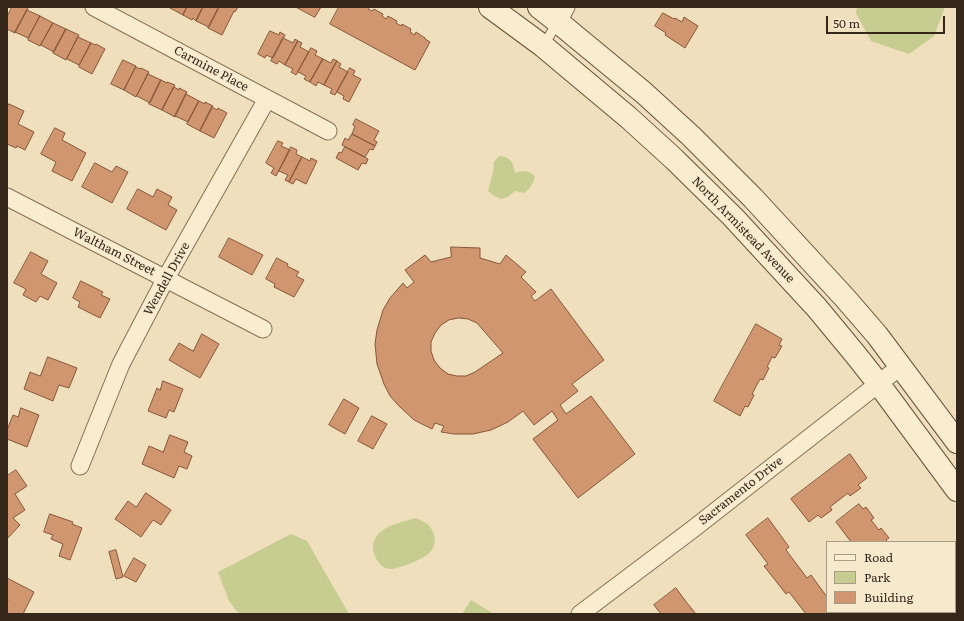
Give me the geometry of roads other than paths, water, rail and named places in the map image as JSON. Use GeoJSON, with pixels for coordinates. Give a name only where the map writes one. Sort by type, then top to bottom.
{"type":"FeatureCollection","features":[{"type":"Feature","properties":{"kind":"main road","name":"North Armistead Avenue"},"geometry":{"type":"LineString","coordinates":[[490,7],[543,46],[629,118],[674,159],[733,217],[817,308],[855,354],[957,490]]}},
{"type":"Feature","properties":{"kind":"main road"},"geometry":{"type":"LineString","coordinates":[[539,7],[562,14],[691,136],[741,186],[845,298],[877,335],[957,442]]}},
{"type":"Feature","properties":{"kind":"street","name":"Carmine Place"},"geometry":{"type":"LineString","coordinates":[[94,7],[328,131]]}},
{"type":"Feature","properties":{"kind":"street","name":"Wendell Drive"},"geometry":{"type":"LineString","coordinates":[[80,466],[121,364],[166,278],[267,99]]}},
{"type":"Feature","properties":{"kind":"street","name":"Waltham Street"},"geometry":{"type":"LineString","coordinates":[[7,197],[263,329]]}},
{"type":"Feature","properties":{"kind":"street","name":"Sacramento Drive"},"geometry":{"type":"LineString","coordinates":[[580,614],[693,529],[901,366]]}},
{"type":"Feature","properties":{"kind":"lane"},"geometry":{"type":"LineString","coordinates":[[543,46],[562,14]]}}]}
